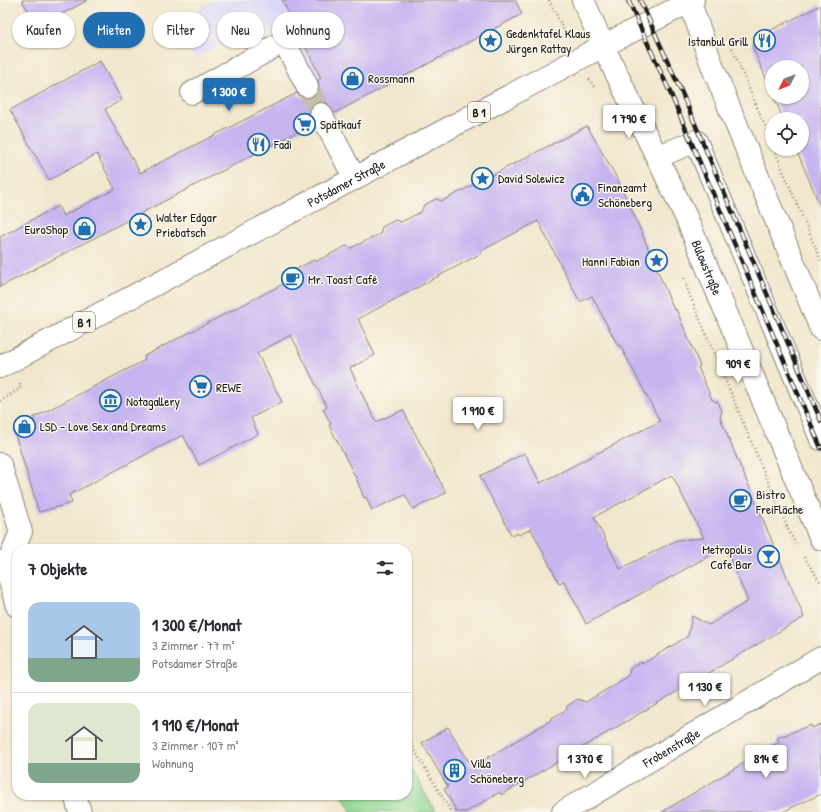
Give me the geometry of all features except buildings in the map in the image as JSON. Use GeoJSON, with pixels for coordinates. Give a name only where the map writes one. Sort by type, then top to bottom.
{"type":"FeatureCollection","features":[{"type":"Feature","properties":{"kind":"main road","name":"Bülowstraße"},"geometry":{"type":"LineString","coordinates":[[583,0],[603,46],[686,217],[821,539]]}},
{"type":"Feature","properties":{"kind":"main road","name":"Potsdamer Straße"},"geometry":{"type":"LineString","coordinates":[[0,367],[603,46],[691,1]]}},
{"type":"Feature","properties":{"kind":"main road"},"geometry":{"type":"LineString","coordinates":[[691,1],[709,58],[821,329]]}},
{"type":"Feature","properties":{"kind":"main road"},"geometry":{"type":"LineString","coordinates":[[192,92],[284,41],[307,86]]}},
{"type":"Feature","properties":{"kind":"main road"},"geometry":{"type":"LineString","coordinates":[[321,114],[354,179]]}},
{"type":"Feature","properties":{"kind":"main road"},"geometry":{"type":"LineString","coordinates":[[657,157],[696,141],[821,440]]}},
{"type":"Feature","properties":{"kind":"main road"},"geometry":{"type":"LineString","coordinates":[[0,464],[21,532],[14,544]]}},
{"type":"Feature","properties":{"kind":"main road"},"geometry":{"type":"LineString","coordinates":[[12,548],[3,564],[12,591]]}},
{"type":"Feature","properties":{"kind":"main road","name":"Frobenstraße"},"geometry":{"type":"LineString","coordinates":[[563,812],[821,658]]}},
{"type":"Feature","properties":{"kind":"main road"},"geometry":{"type":"LineString","coordinates":[[76,800],[80,812]]}},
{"type":"Feature","properties":{"kind":"path"},"geometry":{"type":"LineString","coordinates":[[549,0],[552,6]]}},
{"type":"Feature","properties":{"kind":"path"},"geometry":{"type":"LineString","coordinates":[[734,51],[765,126]]}},
{"type":"Feature","properties":{"kind":"path"},"geometry":{"type":"LineString","coordinates":[[777,156],[821,261]]}},
{"type":"Feature","properties":{"kind":"path"},"geometry":{"type":"LineString","coordinates":[[688,291],[790,534]]}},
{"type":"Feature","properties":{"kind":"path"},"geometry":{"type":"LineString","coordinates":[[412,746],[450,812]]}},
{"type":"Feature","properties":{"kind":"shaded area"},"geometry":{"type":"Polygon","coordinates":[[[214,0],[516,0],[522,14],[316,123],[277,48],[344,48],[344,12],[272,12],[272,38],[264,22],[264,12],[217,12],[217,47],[194,59],[188,48],[209,48],[209,12],[192,12],[214,0]]]}},
{"type":"Feature","properties":{"kind":"green space"},"geometry":{"type":"Polygon","coordinates":[[[412,771],[436,812],[352,812],[345,800],[412,800],[412,771]]]}},
{"type":"Feature","properties":{"kind":"tunnel"},"geometry":{"type":"LineString","coordinates":[[307,86],[321,114]]}},
{"type":"Feature","properties":{"kind":"railway"},"geometry":{"type":"LineString","coordinates":[[628,0],[673,99],[821,448]]}},
{"type":"Feature","properties":{"kind":"railway"},"geometry":{"type":"LineString","coordinates":[[640,0],[681,91],[821,421]]}},
{"type":"Feature","properties":{"kind":"place","name":"Gedenktafel Klaus Jürgen Rattay"},"geometry":{"type":"Point","coordinates":[490,40]}},
{"type":"Feature","properties":{"kind":"place","name":"Istanbul Grill"},"geometry":{"type":"Point","coordinates":[764,41]}},
{"type":"Feature","properties":{"kind":"place","name":"Rossmann"},"geometry":{"type":"Point","coordinates":[352,78]}},
{"type":"Feature","properties":{"kind":"place","name":"Spätkauf"},"geometry":{"type":"Point","coordinates":[305,124]}},
{"type":"Feature","properties":{"kind":"place","name":"Fadi"},"geometry":{"type":"Point","coordinates":[259,144]}},
{"type":"Feature","properties":{"kind":"place","name":"David Solewicz"},"geometry":{"type":"Point","coordinates":[483,178]}},
{"type":"Feature","properties":{"kind":"place","name":"Finanzamt Schöneberg"},"geometry":{"type":"Point","coordinates":[583,194]}},
{"type":"Feature","properties":{"kind":"place","name":"Walter Edgar Priebatsch"},"geometry":{"type":"Point","coordinates":[141,224]}},
{"type":"Feature","properties":{"kind":"place","name":"EuroShop"},"geometry":{"type":"Point","coordinates":[84,229]}},
{"type":"Feature","properties":{"kind":"place","name":"Hanni Fabian"},"geometry":{"type":"Point","coordinates":[656,261]}},
{"type":"Feature","properties":{"kind":"place","name":"Mr. Toast Café"},"geometry":{"type":"Point","coordinates":[293,279]}},
{"type":"Feature","properties":{"kind":"place","name":"REWE"},"geometry":{"type":"Point","coordinates":[201,387]}},
{"type":"Feature","properties":{"kind":"place","name":"Notagallery"},"geometry":{"type":"Point","coordinates":[111,401]}},
{"type":"Feature","properties":{"kind":"place","name":"LSD - Love Sex and Dreams"},"geometry":{"type":"Point","coordinates":[25,426]}},
{"type":"Feature","properties":{"kind":"place","name":"Bistro FreiFläche"},"geometry":{"type":"Point","coordinates":[741,501]}},
{"type":"Feature","properties":{"kind":"place","name":"Metropolis Cafe Bar"},"geometry":{"type":"Point","coordinates":[768,556]}},
{"type":"Feature","properties":{"kind":"place","name":"Villa Schöneberg"},"geometry":{"type":"Point","coordinates":[455,770]}}]}
